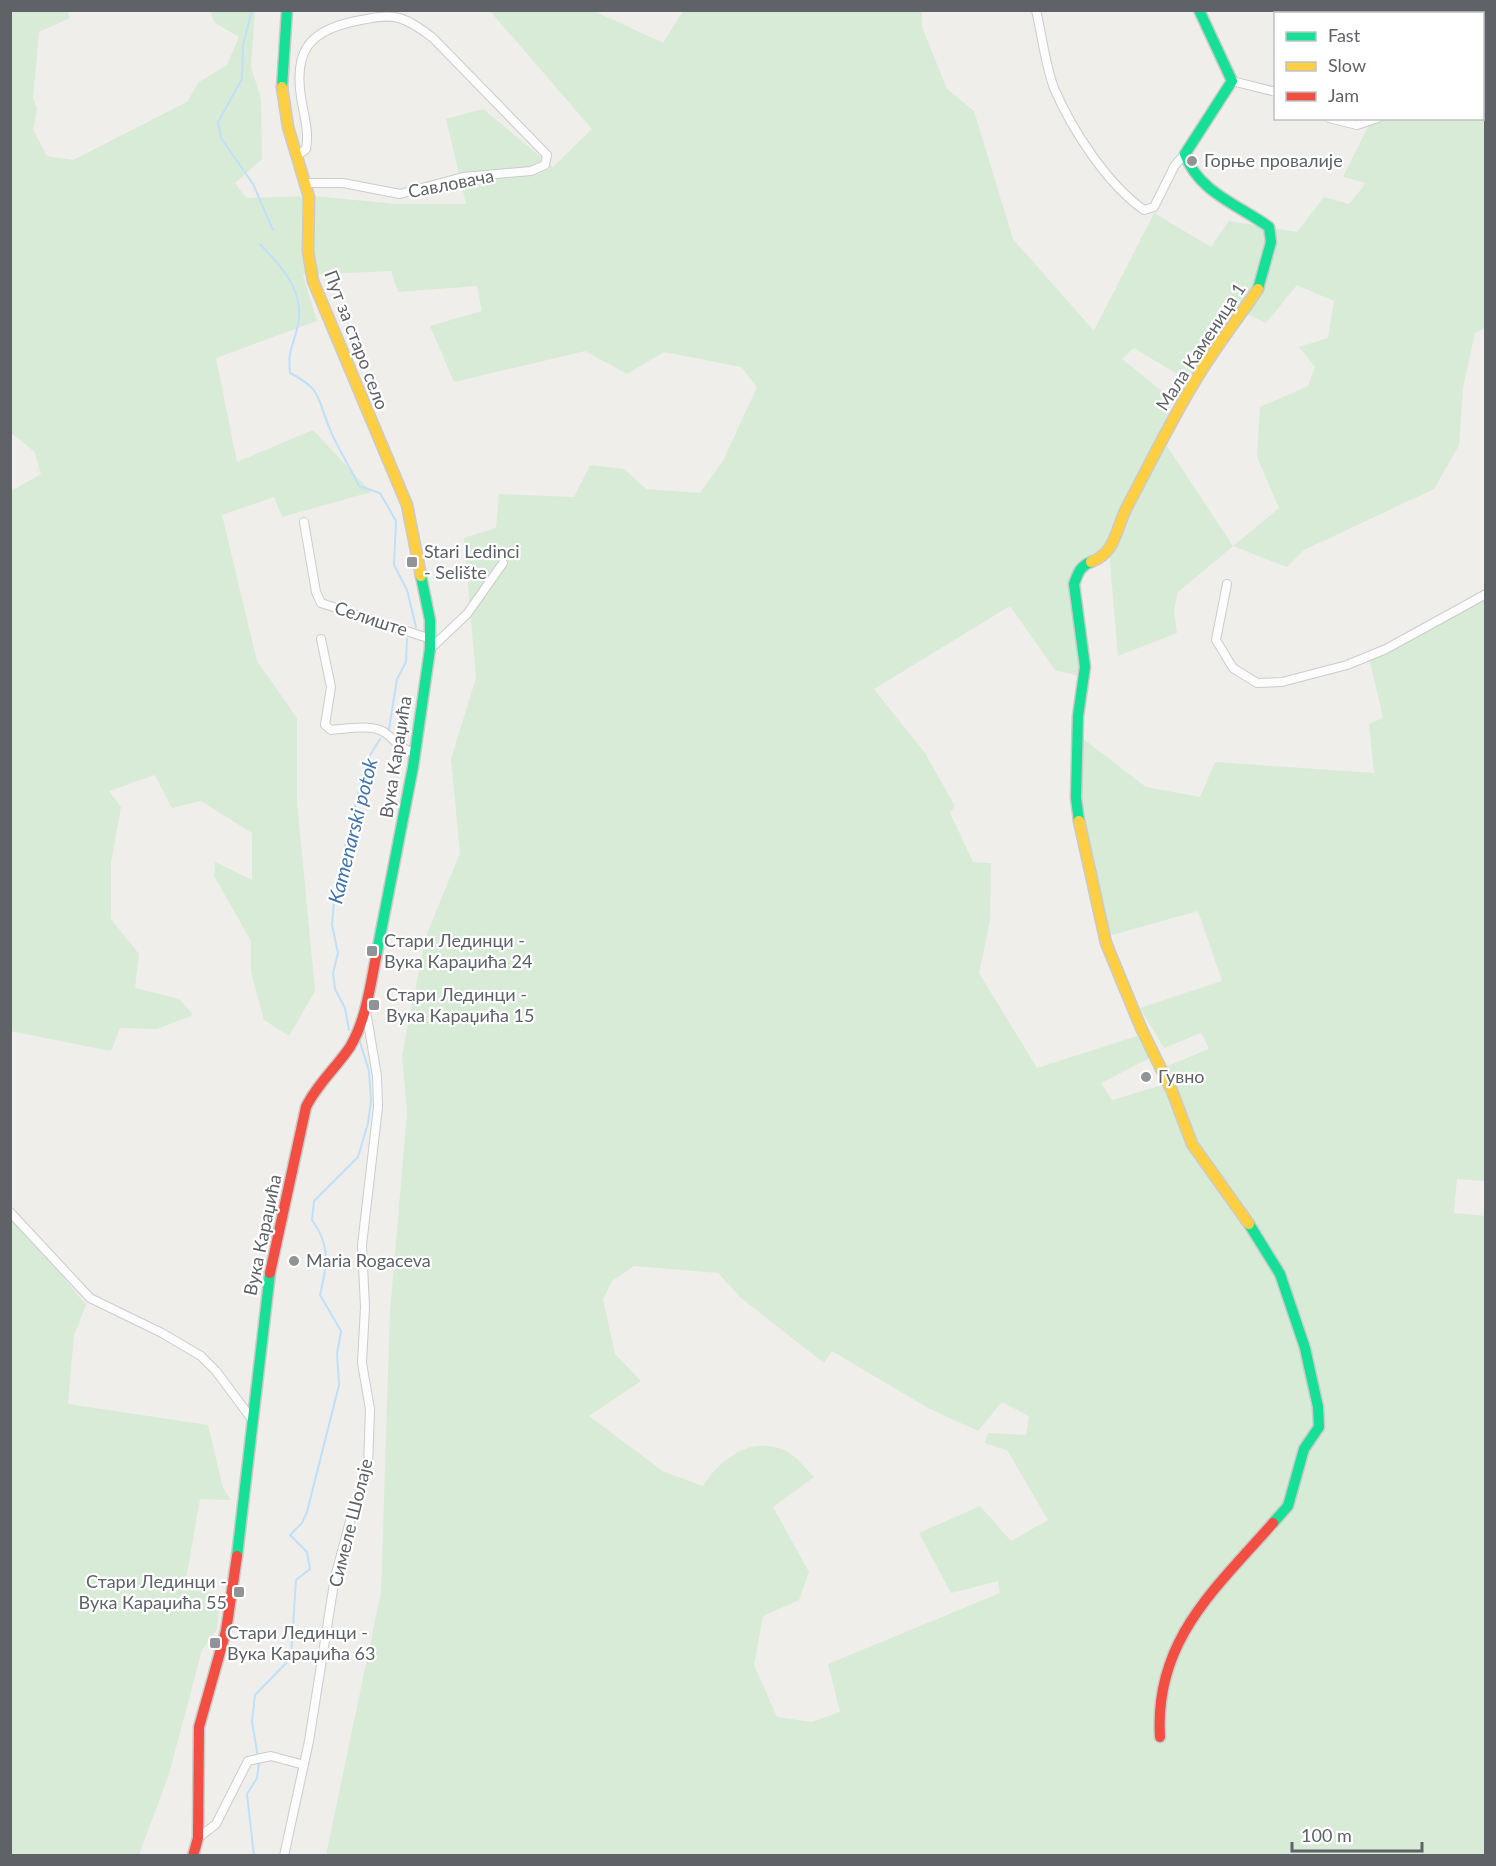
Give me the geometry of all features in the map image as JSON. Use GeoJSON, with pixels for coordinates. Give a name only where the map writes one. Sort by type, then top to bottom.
{"type":"FeatureCollection","features":[{"type":"Feature","properties":{"kind":"street","name":"Пут за старо село"},"geometry":{"type":"LineString","coordinates":[[287,10],[282,94],[288,127],[309,197],[308,251],[313,281],[407,505],[428,603],[431,644]]}},
{"type":"Feature","properties":{"kind":"street"},"geometry":{"type":"LineString","coordinates":[[1036,10],[1054,87],[1090,150],[1112,181],[1132,202],[1144,210],[1154,207],[1175,165],[1185,154],[1232,81]]}},
{"type":"Feature","properties":{"kind":"street"},"geometry":{"type":"LineString","coordinates":[[1199,10],[1216,49],[1227,65],[1232,81]]}},
{"type":"Feature","properties":{"kind":"street","name":"Савловача"},"geometry":{"type":"LineString","coordinates":[[298,155],[306,149],[308,135],[298,73],[303,52],[316,35],[336,25],[387,14],[413,23],[432,38],[547,155],[544,165],[531,171],[463,177],[400,194],[343,183],[306,183]]}},
{"type":"Feature","properties":{"kind":"street"},"geometry":{"type":"LineString","coordinates":[[1232,81],[1274,93]]}},
{"type":"Feature","properties":{"kind":"street"},"geometry":{"type":"LineString","coordinates":[[1337,120],[1357,125],[1372,120]]}},
{"type":"Feature","properties":{"kind":"street","name":"Мала Каменица 1"},"geometry":{"type":"LineString","coordinates":[[1160,1737],[1159,1721],[1165,1684],[1175,1646],[1196,1613],[1288,1506],[1304,1449],[1319,1427],[1318,1407],[1305,1347],[1280,1274],[1255,1232],[1192,1144],[1172,1091],[1141,1028],[1106,943],[1081,833],[1076,769],[1078,716],[1085,667],[1075,599],[1078,572],[1084,566],[1103,558],[1111,548],[1122,519],[1176,414],[1201,371],[1258,289],[1271,242],[1269,227],[1236,207],[1193,174],[1186,163],[1185,154]]}},
{"type":"Feature","properties":{"kind":"street","name":"Селиште"},"geometry":{"type":"LineString","coordinates":[[304,522],[316,592],[321,603],[431,644]]}},
{"type":"Feature","properties":{"kind":"street"},"geometry":{"type":"LineString","coordinates":[[431,644],[467,614],[503,563]]}},
{"type":"Feature","properties":{"kind":"street"},"geometry":{"type":"LineString","coordinates":[[1227,584],[1216,640],[1233,668],[1257,683],[1282,682],[1347,666],[1407,638],[1485,594]]}},
{"type":"Feature","properties":{"kind":"street"},"geometry":{"type":"LineString","coordinates":[[321,639],[331,687],[325,726],[331,730],[376,729],[385,733],[395,745],[415,753]]}},
{"type":"Feature","properties":{"kind":"street","name":"Вука Караџића"},"geometry":{"type":"LineString","coordinates":[[193,1856],[198,1838],[199,1727],[226,1631],[232,1593],[267,1284],[291,1185],[306,1107],[313,1092],[350,1046],[366,1009],[415,753],[431,644]]}},
{"type":"Feature","properties":{"kind":"street","name":"Симеле Шолаје"},"geometry":{"type":"LineString","coordinates":[[284,1856],[325,1653],[336,1577],[352,1514],[368,1467],[370,1409],[362,1363],[365,1307],[362,1245],[364,1207],[378,1107],[377,1076],[366,1009]]}},
{"type":"Feature","properties":{"kind":"street"},"geometry":{"type":"LineString","coordinates":[[10,1212],[90,1298],[162,1333],[201,1356],[216,1371],[251,1418]]}},
{"type":"Feature","properties":{"kind":"street"},"geometry":{"type":"LineString","coordinates":[[198,1838],[216,1824],[242,1769],[254,1758],[264,1756],[304,1765]]}},
{"type":"Feature","properties":{"kind":"green space"},"geometry":{"type":"Polygon","coordinates":[[[11,11],[67,11],[70,18],[39,32],[33,98],[37,109],[33,130],[47,156],[73,160],[187,102],[199,82],[227,65],[239,37],[215,23],[210,11],[255,11],[251,67],[261,99],[262,159],[235,183],[246,198],[314,196],[396,204],[466,204],[446,119],[483,109],[553,167],[592,129],[490,11],[594,11],[663,43],[683,11],[922,11],[922,27],[947,89],[974,111],[1013,239],[1094,331],[1154,213],[1211,247],[1229,221],[1297,232],[1324,197],[1349,204],[1366,183],[1343,177],[1369,125],[1336,120],[1484,120],[1484,12],[1381,11],[1485,11],[1485,328],[1475,333],[1463,388],[1459,445],[1434,489],[1304,550],[1287,567],[1233,546],[1178,592],[1174,611],[1177,633],[1118,656],[1109,551],[1078,563],[1070,580],[1082,677],[1055,670],[1010,606],[874,689],[925,753],[955,806],[950,813],[973,862],[991,863],[990,921],[979,973],[1037,1068],[1137,1036],[1150,1058],[1101,1083],[1112,1100],[1173,1082],[1165,1067],[1209,1049],[1201,1033],[1164,1048],[1140,1008],[1222,981],[1198,911],[1105,937],[1071,798],[1073,731],[1146,787],[1200,797],[1215,762],[1374,773],[1369,724],[1383,718],[1368,653],[1476,598],[1485,590],[1485,1181],[1457,1179],[1454,1213],[1486,1216],[1485,1855],[326,1855],[381,1592],[390,1311],[407,1113],[402,1055],[426,936],[460,853],[451,759],[476,678],[464,538],[496,528],[499,494],[574,497],[590,465],[624,469],[646,489],[700,493],[723,461],[757,387],[741,367],[664,352],[627,374],[585,351],[454,382],[430,326],[482,311],[477,286],[398,292],[391,271],[303,275],[317,321],[216,358],[237,462],[313,430],[371,492],[282,517],[274,497],[222,515],[257,661],[297,718],[297,801],[315,991],[289,1036],[264,1020],[251,972],[251,941],[214,876],[215,862],[252,880],[252,833],[201,801],[172,808],[155,775],[109,791],[121,807],[111,863],[111,919],[139,954],[135,988],[179,999],[193,1015],[157,1029],[120,1028],[111,1051],[11,1031],[11,491],[41,474],[34,451],[11,433],[11,11]],[[1297,285],[1266,323],[1241,311],[1189,381],[1134,348],[1122,359],[1172,399],[1163,440],[1233,546],[1279,508],[1257,457],[1260,407],[1308,386],[1315,367],[1299,347],[1328,338],[1334,301],[1297,285]],[[634,1266],[612,1281],[603,1299],[615,1354],[641,1381],[589,1416],[664,1472],[703,1486],[728,1458],[738,1452],[761,1446],[773,1447],[790,1453],[814,1477],[773,1507],[809,1572],[799,1600],[763,1616],[754,1665],[777,1717],[812,1722],[840,1712],[828,1664],[1000,1593],[998,1581],[951,1593],[919,1533],[980,1506],[1011,1541],[1048,1520],[1007,1450],[985,1443],[988,1433],[1026,1435],[1029,1416],[1002,1402],[978,1431],[928,1408],[832,1351],[824,1363],[741,1298],[718,1273],[634,1266]]]}},
{"type":"Feature","properties":{"kind":"green space"},"geometry":{"type":"Polygon","coordinates":[[[10,1217],[21,1225],[86,1305],[74,1335],[68,1404],[208,1425],[223,1488],[231,1500],[200,1499],[185,1585],[221,1595],[217,1629],[202,1650],[169,1774],[139,1855],[11,1855],[10,1217]]]}},
{"type":"Feature","properties":{"kind":"waterway","name":"Kamenarski potok"},"geometry":{"type":"LineString","coordinates":[[252,10],[243,45],[242,79],[218,122],[221,138],[253,184],[273,230]]}},
{"type":"Feature","properties":{"kind":"waterway","name":"Kamenarski potok"},"geometry":{"type":"LineString","coordinates":[[260,244],[292,284],[299,306],[299,319],[290,352],[290,373],[308,384],[317,395],[332,435],[359,486],[380,493],[396,521],[394,565],[407,590],[416,627]]}},
{"type":"Feature","properties":{"kind":"waterway","name":"Kamenarski potok"},"geometry":{"type":"LineString","coordinates":[[389,729],[397,679],[406,662],[407,639]]}},
{"type":"Feature","properties":{"kind":"waterway","name":"Kamenarski potok"},"geometry":{"type":"LineString","coordinates":[[349,1030],[345,1008],[335,989],[333,973],[338,953],[332,925],[334,901],[346,879],[345,847],[366,762],[380,739]]}},
{"type":"Feature","properties":{"kind":"waterway","name":"Kamenarski potok"},"geometry":{"type":"LineString","coordinates":[[254,1856],[247,1794],[257,1778],[259,1763],[252,1722],[255,1695],[291,1658],[296,1580],[310,1569],[307,1552],[290,1535],[302,1523],[307,1512],[339,1385],[337,1354],[341,1331],[320,1295],[326,1256],[322,1238],[312,1220],[314,1201],[358,1157],[368,1123],[371,1101],[369,1071],[360,1042]]}},
{"type":"Feature","properties":{"kind":"traffic: fast"},"geometry":{"type":"LineString","coordinates":[[282,87],[287,10]]}},
{"type":"Feature","properties":{"kind":"traffic: fast"},"geometry":{"type":"LineString","coordinates":[[1199,10],[1232,81],[1185,154],[1191,167],[1209,188],[1269,227],[1271,242],[1258,289]]}},
{"type":"Feature","properties":{"kind":"traffic: fast"},"geometry":{"type":"LineString","coordinates":[[1079,821],[1076,798],[1078,716],[1085,667],[1074,584],[1078,573],[1091,562]]}},
{"type":"Feature","properties":{"kind":"traffic: fast"},"geometry":{"type":"LineString","coordinates":[[376,957],[413,767],[430,649],[430,620],[421,576]]}},
{"type":"Feature","properties":{"kind":"traffic: fast"},"geometry":{"type":"LineString","coordinates":[[1249,1224],[1280,1274],[1305,1348],[1318,1407],[1319,1427],[1304,1449],[1288,1506],[1273,1523]]}},
{"type":"Feature","properties":{"kind":"traffic: fast"},"geometry":{"type":"LineString","coordinates":[[237,1556],[270,1273]]}},
{"type":"Feature","properties":{"kind":"traffic: slow"},"geometry":{"type":"LineString","coordinates":[[282,87],[288,127],[309,197],[308,251],[313,281],[407,505],[421,576]]}},
{"type":"Feature","properties":{"kind":"traffic: slow"},"geometry":{"type":"LineString","coordinates":[[1091,562],[1106,553],[1127,507],[1181,406],[1207,362],[1258,289]]}},
{"type":"Feature","properties":{"kind":"traffic: slow"},"geometry":{"type":"LineString","coordinates":[[1079,821],[1106,943],[1141,1028],[1172,1091],[1192,1144],[1249,1224]]}},
{"type":"Feature","properties":{"kind":"traffic: jam"},"geometry":{"type":"LineString","coordinates":[[270,1273],[306,1107],[355,1037],[367,1003],[376,957]]}},
{"type":"Feature","properties":{"kind":"traffic: jam"},"geometry":{"type":"LineString","coordinates":[[1160,1737],[1161,1703],[1167,1672],[1178,1645],[1210,1594],[1273,1523]]}},
{"type":"Feature","properties":{"kind":"traffic: jam"},"geometry":{"type":"LineString","coordinates":[[193,1856],[198,1838],[199,1727],[226,1631],[237,1556]]}},
{"type":"Feature","properties":{"kind":"place","name":"Горње провалије"},"geometry":{"type":"Point","coordinates":[1192,161]}},
{"type":"Feature","properties":{"kind":"place","name":"Stari Ledinci - Selište"},"geometry":{"type":"Point","coordinates":[412,562]}},
{"type":"Feature","properties":{"kind":"place","name":"Стари Лединци - Вука Караџића 24"},"geometry":{"type":"Point","coordinates":[372,951]}},
{"type":"Feature","properties":{"kind":"place","name":"Стари Лединци - Вука Караџића 15"},"geometry":{"type":"Point","coordinates":[374,1005]}},
{"type":"Feature","properties":{"kind":"place","name":"Гувно"},"geometry":{"type":"Point","coordinates":[1146,1077]}},
{"type":"Feature","properties":{"kind":"place","name":"Maria Rogaceva"},"geometry":{"type":"Point","coordinates":[294,1261]}},
{"type":"Feature","properties":{"kind":"place","name":"Стари Лединци - Вука Караџића 55"},"geometry":{"type":"Point","coordinates":[239,1592]}},
{"type":"Feature","properties":{"kind":"place","name":"Стари Лединци - Вука Караџића 63"},"geometry":{"type":"Point","coordinates":[215,1643]}}]}
